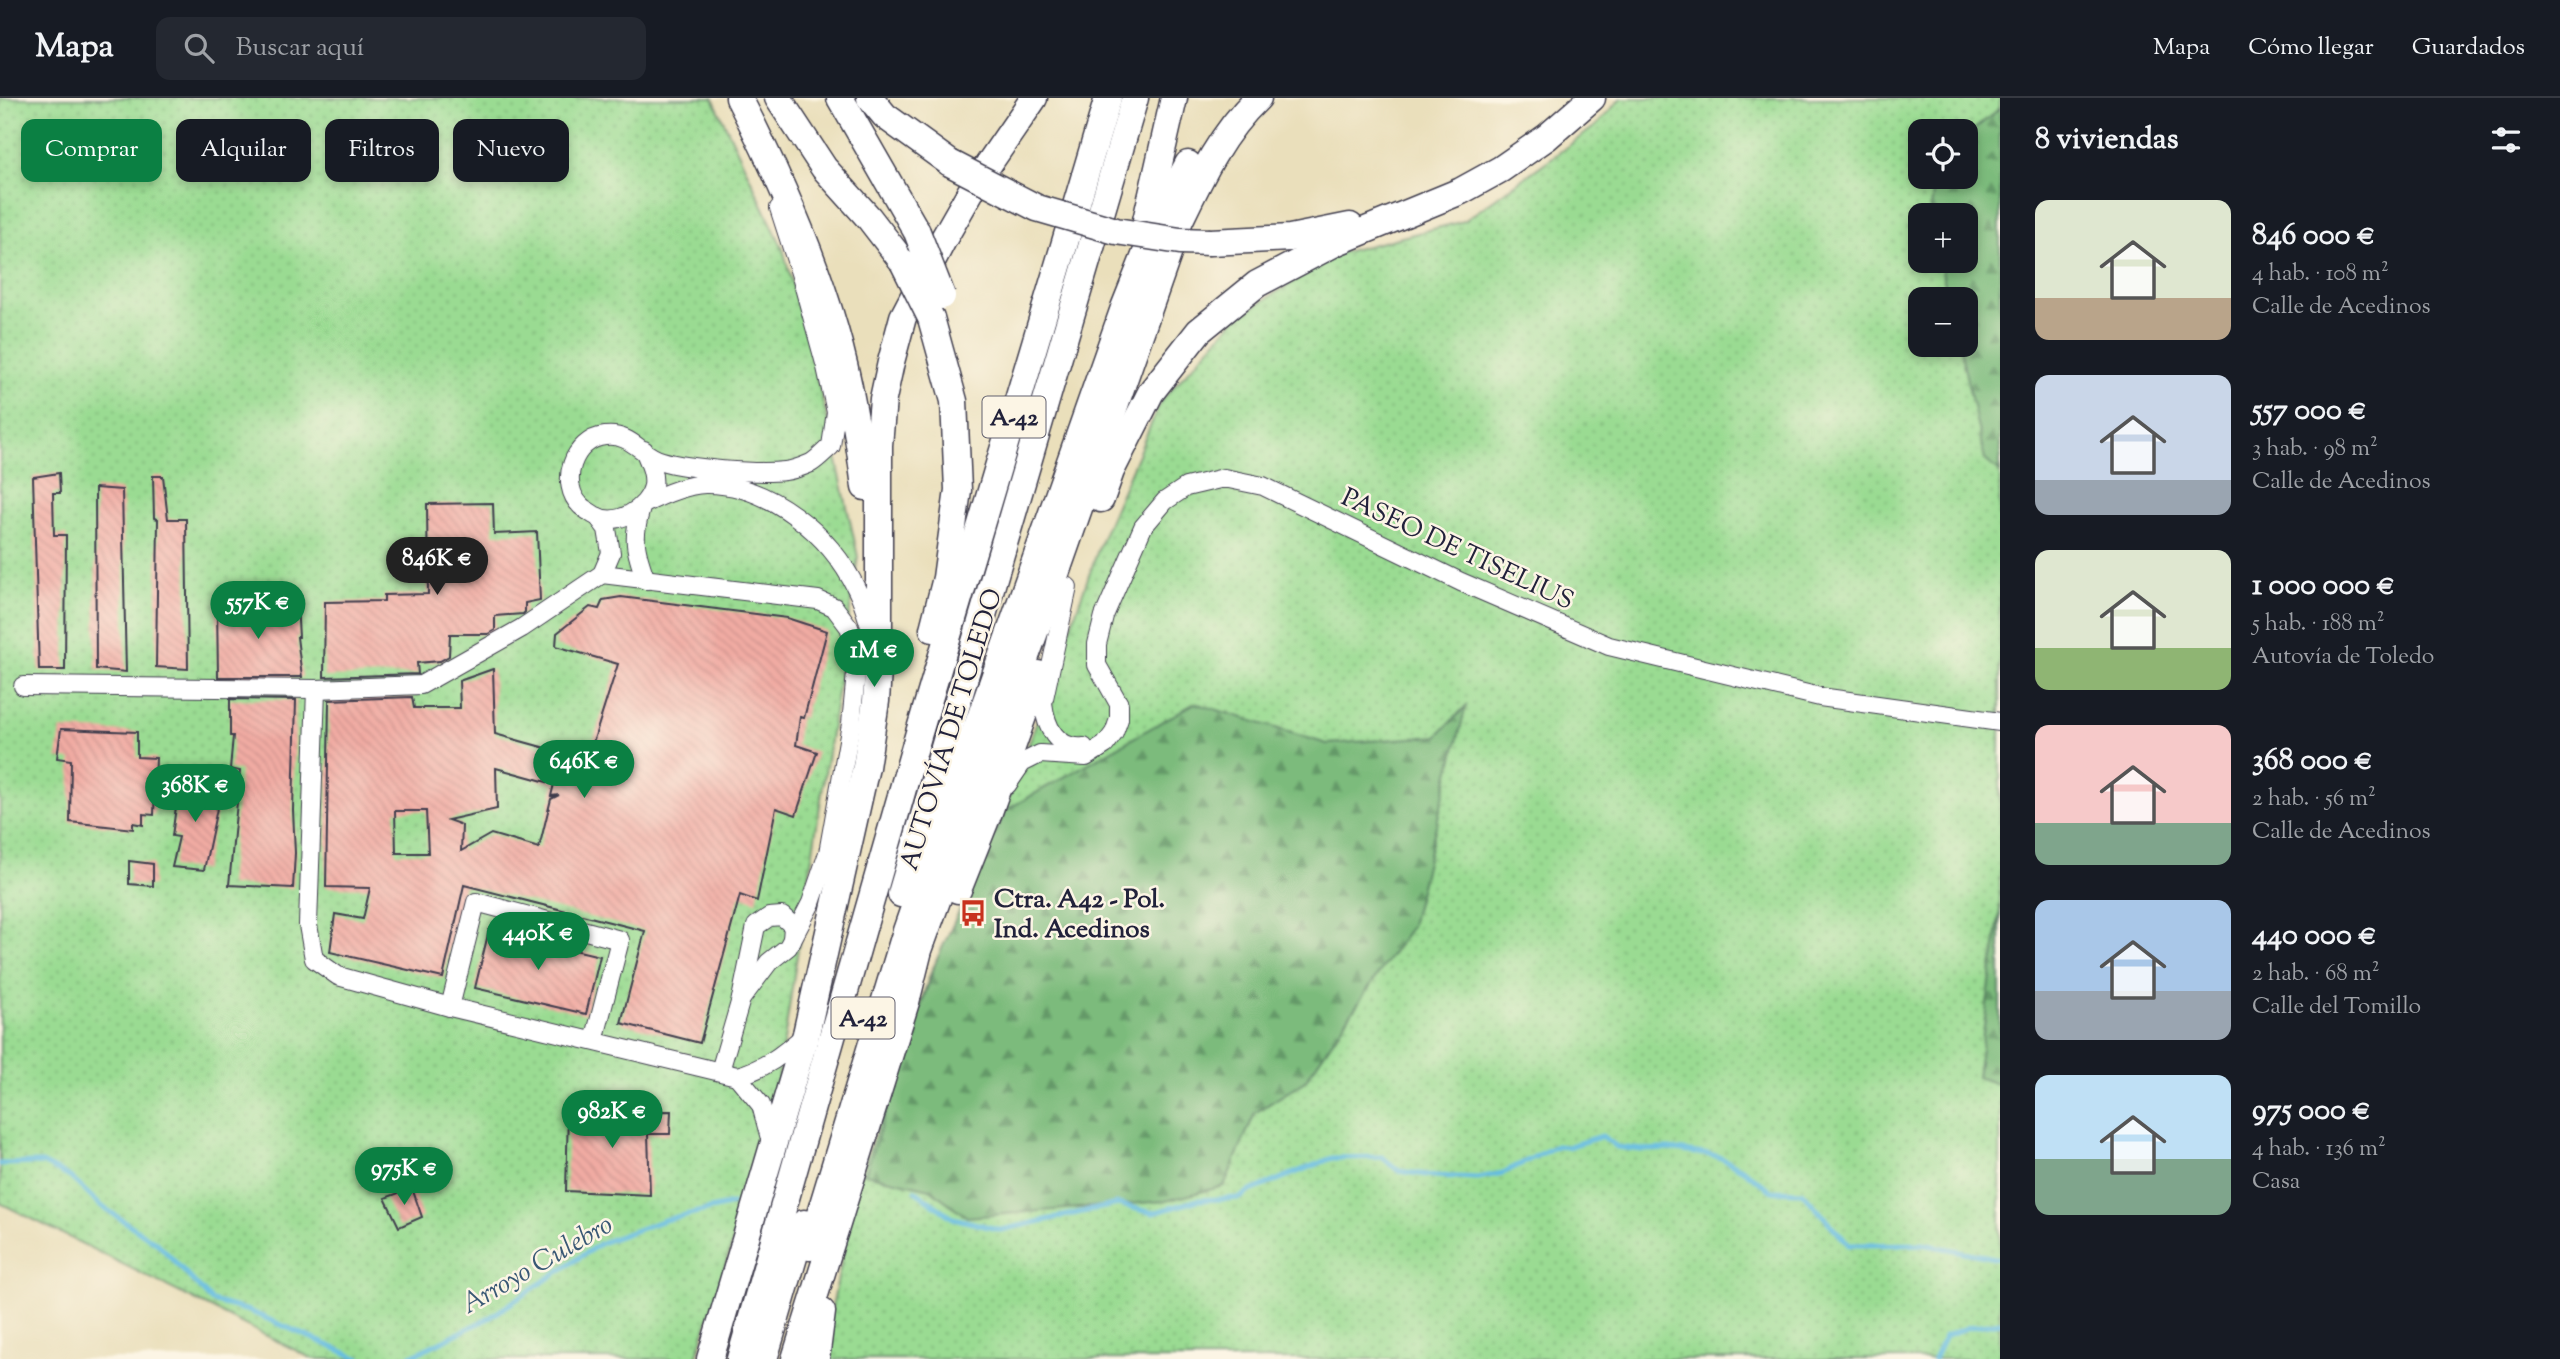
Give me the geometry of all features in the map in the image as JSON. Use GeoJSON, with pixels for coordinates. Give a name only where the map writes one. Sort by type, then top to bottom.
{"type":"FeatureCollection","features":[{"type":"Feature","properties":{"kind":"highway"},"geometry":{"type":"LineString","coordinates":[[778,98],[824,168],[869,218],[936,307]]}},
{"type":"Feature","properties":{"kind":"highway"},"geometry":{"type":"LineString","coordinates":[[840,98],[917,232],[936,307],[954,401],[958,490],[946,578],[930,642],[918,736]]}},
{"type":"Feature","properties":{"kind":"highway"},"geometry":{"type":"LineString","coordinates":[[870,98],[885,116],[950,163],[1037,208],[1116,230],[1180,241],[1290,238],[1417,209]]}},
{"type":"Feature","properties":{"kind":"highway"},"geometry":{"type":"LineString","coordinates":[[710,1359],[806,1034],[866,767],[876,701],[879,655],[879,445],[883,399],[903,317],[975,184],[1034,98]]}},
{"type":"Feature","properties":{"kind":"highway","name":"AUTOVÍA DE TOLEDO"},"geometry":{"type":"LineString","coordinates":[[740,1359],[918,736],[1108,98]]}},
{"type":"Feature","properties":{"kind":"highway","name":"AUTOVÍA DE TOLEDO"},"geometry":{"type":"LineString","coordinates":[[764,1359],[1135,98]]}},
{"type":"Feature","properties":{"kind":"highway"},"geometry":{"type":"LineString","coordinates":[[1124,308],[1174,98]]}},
{"type":"Feature","properties":{"kind":"highway"},"geometry":{"type":"LineString","coordinates":[[776,1359],[906,931],[1124,308],[1162,213],[1186,167],[1236,98]]}},
{"type":"Feature","properties":{"kind":"highway"},"geometry":{"type":"LineString","coordinates":[[795,1359],[906,1002],[923,938],[1052,585],[1180,220],[1207,163],[1258,98]]}},
{"type":"Feature","properties":{"kind":"highway"},"geometry":{"type":"LineString","coordinates":[[906,1002],[934,948],[989,811],[1111,471],[1151,392],[1199,331],[1257,285],[1337,243],[1461,191],[1501,169],[1547,137],[1589,101]]}},
{"type":"Feature","properties":{"kind":"highway"},"geometry":{"type":"LineString","coordinates":[[743,106],[809,252],[835,330],[853,401],[878,583]]}},
{"type":"Feature","properties":{"kind":"highway"},"geometry":{"type":"LineString","coordinates":[[906,931],[935,812],[967,710],[966,677]]}},
{"type":"Feature","properties":{"kind":"highway"},"geometry":{"type":"LineString","coordinates":[[816,1359],[833,1232]]}},
{"type":"Feature","properties":{"kind":"street"},"geometry":{"type":"LineString","coordinates":[[23,686],[316,689],[421,685],[522,628],[602,574],[611,553],[607,529],[598,517],[580,505],[570,486],[571,464],[583,446],[603,436],[625,438],[660,461],[696,467],[786,471],[812,462],[831,446],[836,412],[801,276],[743,106]]}},
{"type":"Feature","properties":{"kind":"street"},"geometry":{"type":"LineString","coordinates":[[644,450],[652,467],[653,486],[635,529],[635,551],[646,580]]}},
{"type":"Feature","properties":{"kind":"street","name":"PASEO DE TISELIUS"},"geometry":{"type":"LineString","coordinates":[[1105,745],[1114,733],[1119,719],[1119,704],[1097,665],[1097,644],[1104,616],[1143,527],[1165,501],[1186,487],[1224,478],[1264,486],[1461,583],[1609,646],[1820,697],[2000,722]]}},
{"type":"Feature","properties":{"kind":"street"},"geometry":{"type":"LineString","coordinates":[[598,517],[621,518],[664,494],[702,484],[733,486],[771,500],[815,532],[840,560],[858,591],[879,655]]}},
{"type":"Feature","properties":{"kind":"street"},"geometry":{"type":"LineString","coordinates":[[602,574],[818,600],[834,607],[849,627],[858,653],[851,724],[828,853],[811,903],[788,947],[769,962],[741,999]]}},
{"type":"Feature","properties":{"kind":"street"},"geometry":{"type":"LineString","coordinates":[[1068,587],[1043,703],[1045,721],[1056,739],[1076,748],[1105,745]]}},
{"type":"Feature","properties":{"kind":"street"},"geometry":{"type":"LineString","coordinates":[[316,689],[308,925],[314,959],[338,976],[450,1007],[729,1073],[758,1071],[779,1058],[806,1034]]}},
{"type":"Feature","properties":{"kind":"street"},"geometry":{"type":"LineString","coordinates":[[989,811],[1022,763],[1040,754],[1086,757],[1105,745]]}},
{"type":"Feature","properties":{"kind":"street"},"geometry":{"type":"LineString","coordinates":[[450,1007],[476,902],[620,940],[594,1041]]}},
{"type":"Feature","properties":{"kind":"street"},"geometry":{"type":"LineString","coordinates":[[729,1073],[756,926],[769,917],[782,916],[793,926],[792,940]]}},
{"type":"Feature","properties":{"kind":"street"},"geometry":{"type":"LineString","coordinates":[[729,1073],[761,1105],[772,1146]]}},
{"type":"Feature","properties":{"kind":"green space"},"geometry":{"type":"Polygon","coordinates":[[[0,98],[713,98],[783,249],[829,425],[858,557],[773,1112],[696,1359],[313,1359],[0,1203],[0,98]]]}},
{"type":"Feature","properties":{"kind":"green space"},"geometry":{"type":"Polygon","coordinates":[[[1621,98],[2000,98],[2000,1359],[825,1359],[829,1321],[858,1183],[932,969],[966,920],[989,837],[1012,791],[1104,533],[1161,401],[1237,317],[1340,253],[1464,221],[1597,125],[1621,98]]]}},
{"type":"Feature","properties":{"kind":"green space"},"geometry":{"type":"Polygon","coordinates":[[[2000,108],[2000,472],[1985,460],[1962,357],[1978,357],[1978,287],[1945,287],[1943,273],[1978,273],[1978,203],[1932,203],[1933,189],[1978,189],[1978,126],[2000,108]]]}},
{"type":"Feature","properties":{"kind":"green space"},"geometry":{"type":"Polygon","coordinates":[[[1195,703],[1327,744],[1437,736],[1466,706],[1411,926],[1305,1081],[1255,1113],[1224,1186],[1166,1201],[967,1217],[930,1189],[865,1174],[936,961],[1006,810],[1195,703]]]}},
{"type":"Feature","properties":{"kind":"green space"},"geometry":{"type":"Polygon","coordinates":[[[2000,910],[2000,1085],[1977,1077],[2000,910]]]}},
{"type":"Feature","properties":{"kind":"building"},"geometry":{"type":"Polygon","coordinates":[[[59,473],[60,493],[53,493],[54,535],[66,535],[65,670],[39,670],[33,477],[59,473]]]}},
{"type":"Feature","properties":{"kind":"building"},"geometry":{"type":"Polygon","coordinates":[[[153,476],[163,476],[168,519],[186,519],[188,669],[156,667],[158,519],[154,518],[153,476]]]}},
{"type":"Feature","properties":{"kind":"building"},"geometry":{"type":"Polygon","coordinates":[[[95,488],[122,490],[126,672],[96,669],[95,488]]]}},
{"type":"Feature","properties":{"kind":"building"},"geometry":{"type":"Polygon","coordinates":[[[493,503],[494,534],[537,532],[540,600],[525,603],[523,614],[495,616],[495,630],[488,634],[450,634],[449,656],[440,661],[417,663],[418,674],[324,677],[325,602],[384,601],[384,595],[428,594],[427,504],[493,503]]]}},
{"type":"Feature","properties":{"kind":"building"},"geometry":{"type":"Polygon","coordinates":[[[621,597],[787,618],[827,631],[804,718],[800,717],[796,745],[817,752],[796,815],[776,808],[757,901],[740,895],[700,1043],[621,1023],[645,931],[464,885],[443,978],[330,952],[335,914],[363,919],[370,888],[326,887],[329,700],[412,697],[414,708],[460,708],[459,681],[493,669],[495,734],[571,755],[574,750],[589,755],[618,664],[556,646],[557,633],[590,607],[599,609],[603,600],[621,597]],[[496,768],[497,809],[448,820],[462,825],[461,851],[491,834],[539,848],[551,799],[559,795],[551,796],[554,784],[496,768]],[[395,811],[396,853],[428,853],[426,811],[395,811]]]}},
{"type":"Feature","properties":{"kind":"building"},"geometry":{"type":"Polygon","coordinates":[[[217,604],[297,604],[297,637],[302,677],[218,677],[217,604]]]}},
{"type":"Feature","properties":{"kind":"building"},"geometry":{"type":"Polygon","coordinates":[[[230,699],[296,700],[293,888],[229,885],[240,771],[230,769],[233,736],[230,736],[230,699]]]}},
{"type":"Feature","properties":{"kind":"building"},"geometry":{"type":"Polygon","coordinates":[[[61,729],[137,732],[137,757],[156,758],[154,815],[143,814],[143,825],[133,823],[133,829],[70,822],[71,760],[57,758],[61,729]]]}},
{"type":"Feature","properties":{"kind":"building"},"geometry":{"type":"Polygon","coordinates":[[[194,782],[222,785],[204,870],[172,867],[179,837],[172,836],[179,785],[193,787],[194,782]]]}},
{"type":"Feature","properties":{"kind":"building"},"geometry":{"type":"Polygon","coordinates":[[[129,861],[153,864],[153,886],[129,884],[129,861]]]}},
{"type":"Feature","properties":{"kind":"building"},"geometry":{"type":"Polygon","coordinates":[[[489,930],[600,956],[586,1014],[475,988],[489,930]]]}},
{"type":"Feature","properties":{"kind":"building"},"geometry":{"type":"Polygon","coordinates":[[[671,1111],[670,1134],[648,1134],[650,1195],[566,1191],[568,1112],[671,1111]]]}},
{"type":"Feature","properties":{"kind":"building"},"geometry":{"type":"Polygon","coordinates":[[[412,1188],[422,1217],[399,1227],[385,1198],[412,1188]]]}},
{"type":"Feature","properties":{"kind":"waterway","name":"Arroyo Culebro"},"geometry":{"type":"LineString","coordinates":[[915,1191],[953,1218],[1001,1230],[1118,1204],[1153,1213],[1198,1200],[1240,1198],[1248,1192],[1332,1158],[1382,1157],[1399,1171],[1478,1178],[1503,1173],[1556,1146],[1567,1147],[1602,1136],[1617,1147],[1669,1149],[1717,1156],[1742,1169],[1772,1191],[1802,1192],[1849,1245],[1923,1244],[2000,1259]]}},
{"type":"Feature","properties":{"kind":"waterway","name":"Arroyo Culebro"},"geometry":{"type":"LineString","coordinates":[[0,1164],[42,1163],[70,1177],[100,1205],[158,1244],[212,1301],[249,1311],[360,1359]]}},
{"type":"Feature","properties":{"kind":"waterway","name":"Arroyo Culebro"},"geometry":{"type":"LineString","coordinates":[[405,1359],[489,1318],[601,1243],[664,1220],[732,1204]]}},
{"type":"Feature","properties":{"kind":"waterway"},"geometry":{"type":"LineString","coordinates":[[1934,1359],[1945,1336],[1969,1327],[2000,1322]]}},
{"type":"Feature","properties":{"kind":"place","name":"Ctra. A42 - Pol. Ind. Acedinos"},"geometry":{"type":"Point","coordinates":[973,913]}}]}
